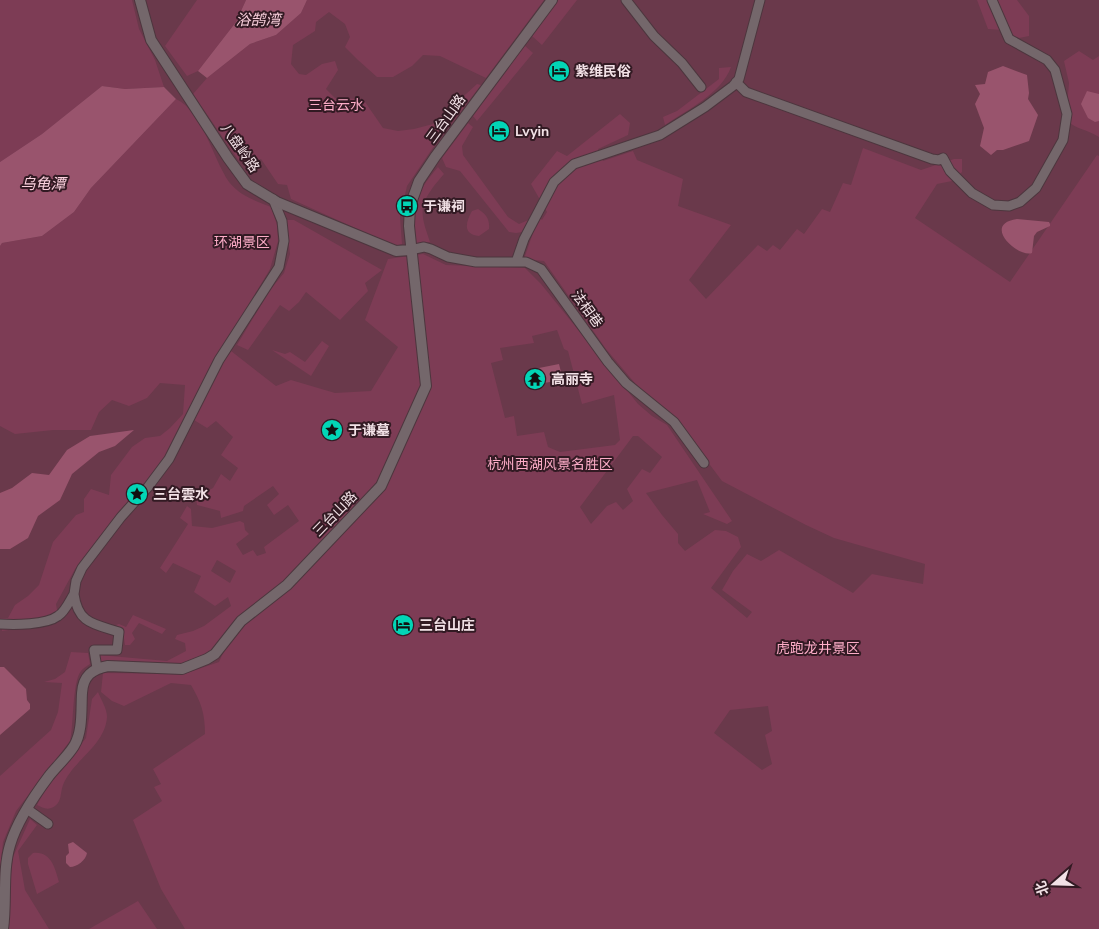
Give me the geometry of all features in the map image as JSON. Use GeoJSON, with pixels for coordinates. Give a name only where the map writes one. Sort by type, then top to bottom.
{"type":"FeatureCollection","features":[{"type":"Feature","properties":{"kind":"street","name":"八盘岭路"},"geometry":{"type":"LineString","coordinates":[[140,0],[151,40],[247,184],[273,199],[396,251],[410,250]]}},
{"type":"Feature","properties":{"kind":"street","name":"三台山路"},"geometry":{"type":"LineString","coordinates":[[97,668],[108,666],[182,669],[208,659],[215,654],[241,621],[287,585],[381,486],[426,386],[410,250],[410,206],[419,181],[493,77],[552,0]]}},
{"type":"Feature","properties":{"kind":"street"},"geometry":{"type":"LineString","coordinates":[[626,0],[654,36],[682,64],[701,87]]}},
{"type":"Feature","properties":{"kind":"street"},"geometry":{"type":"LineString","coordinates":[[516,262],[524,238],[554,182],[574,164],[660,135],[705,107],[739,79],[760,0]]}},
{"type":"Feature","properties":{"kind":"street"},"geometry":{"type":"LineString","coordinates":[[736,82],[746,92],[932,160],[943,158],[950,171],[972,193],[993,205],[1008,206],[1020,202],[1036,188],[1063,140],[1067,114],[1055,70],[1047,60],[1009,39],[992,0]]}},
{"type":"Feature","properties":{"kind":"street"},"geometry":{"type":"LineString","coordinates":[[3,929],[7,862],[13,837],[27,809],[49,776],[74,746],[80,720],[82,689],[89,674],[97,668],[94,650],[117,650],[119,632],[88,622],[80,615],[74,594],[76,581],[82,568],[169,459],[219,360],[279,267],[284,241],[282,221],[273,199]]}},
{"type":"Feature","properties":{"kind":"street","name":"法相巷"},"geometry":{"type":"LineString","coordinates":[[410,250],[424,247],[432,249],[448,258],[476,262],[526,262],[541,269],[608,362],[626,383],[674,422],[704,463]]}},
{"type":"Feature","properties":{"kind":"street"},"geometry":{"type":"LineString","coordinates":[[0,624],[16,626],[59,616],[74,594]]}},
{"type":"Feature","properties":{"kind":"street"},"geometry":{"type":"LineString","coordinates":[[27,809],[48,824]]}},
{"type":"Feature","properties":{"kind":"green space","name":"虎跑龙井景区"},"geometry":{"type":"Polygon","coordinates":[[[0,0],[1099,0],[1099,929],[0,929],[0,0]]]}},
{"type":"Feature","properties":{"kind":"green space"},"geometry":{"type":"Polygon","coordinates":[[[0,0],[132,0],[139,29],[155,60],[164,87],[125,89],[102,86],[42,134],[0,162],[0,0]]]}},
{"type":"Feature","properties":{"kind":"green space"},"geometry":{"type":"Polygon","coordinates":[[[197,0],[246,0],[236,22],[198,71],[187,76],[165,46],[197,0]]]}},
{"type":"Feature","properties":{"kind":"green space","name":"三台云水"},"geometry":{"type":"Polygon","coordinates":[[[307,0],[544,0],[486,78],[440,56],[423,55],[412,66],[393,77],[377,77],[345,47],[350,37],[345,24],[329,12],[316,22],[315,31],[293,45],[291,64],[299,74],[306,75],[322,64],[335,61],[338,70],[326,89],[335,98],[363,99],[383,128],[398,131],[433,124],[477,84],[481,85],[432,149],[407,186],[400,217],[402,244],[395,246],[291,199],[287,185],[278,184],[261,159],[246,164],[239,161],[193,94],[207,78],[250,44],[276,35],[301,13],[307,0]]]}},
{"type":"Feature","properties":{"kind":"green space"},"geometry":{"type":"Polygon","coordinates":[[[558,0],[577,0],[542,45],[532,36],[558,0]]]}},
{"type":"Feature","properties":{"kind":"green space"},"geometry":{"type":"Polygon","coordinates":[[[977,0],[1017,0],[1029,16],[1029,36],[1019,38],[1002,30],[988,29],[977,0]]]}},
{"type":"Feature","properties":{"kind":"green space"},"geometry":{"type":"Polygon","coordinates":[[[524,45],[533,53],[477,121],[473,116],[524,45]]]}},
{"type":"Feature","properties":{"kind":"green space"},"geometry":{"type":"Polygon","coordinates":[[[1079,51],[1093,60],[1099,56],[1099,137],[1074,126],[1066,120],[1069,83],[1064,61],[1079,51]]]}},
{"type":"Feature","properties":{"kind":"green space"},"geometry":{"type":"Polygon","coordinates":[[[731,67],[720,85],[712,93],[665,125],[663,117],[677,111],[719,79],[719,68],[731,67]]]}},
{"type":"Feature","properties":{"kind":"green space","name":"环湖景区"},"geometry":{"type":"Polygon","coordinates":[[[176,99],[193,114],[207,137],[223,172],[233,187],[254,200],[271,207],[277,225],[278,241],[270,269],[210,369],[167,456],[75,569],[56,604],[59,622],[2,631],[0,618],[8,618],[15,605],[39,585],[53,542],[76,515],[84,512],[84,499],[91,489],[109,495],[111,475],[132,447],[145,438],[160,436],[183,414],[185,385],[160,383],[147,398],[129,406],[112,400],[99,412],[91,430],[53,430],[15,434],[0,426],[0,246],[2,243],[42,236],[74,212],[91,188],[176,99]]]}},
{"type":"Feature","properties":{"kind":"green space","name":"虎跑龙井景区"},"geometry":{"type":"Polygon","coordinates":[[[620,114],[630,123],[628,135],[598,149],[603,161],[633,151],[637,160],[683,179],[678,206],[731,225],[689,280],[706,299],[758,245],[767,251],[773,245],[780,250],[797,229],[804,234],[822,209],[830,212],[843,183],[851,185],[863,148],[921,170],[954,159],[962,159],[962,172],[952,181],[937,184],[915,218],[1010,282],[1097,155],[1099,156],[1099,929],[185,929],[161,889],[133,820],[162,801],[154,787],[161,784],[153,769],[205,734],[202,708],[191,685],[171,683],[124,706],[112,701],[101,692],[103,673],[184,674],[219,662],[239,618],[210,652],[200,659],[181,664],[126,661],[100,663],[99,655],[167,661],[186,651],[185,643],[175,639],[177,635],[204,626],[231,606],[228,597],[215,606],[194,592],[201,576],[173,563],[166,573],[160,568],[188,524],[180,518],[187,506],[191,509],[192,526],[212,528],[240,521],[244,523],[245,530],[249,534],[236,544],[243,555],[253,550],[257,556],[266,553],[264,547],[299,521],[288,505],[274,515],[267,505],[279,494],[273,486],[244,506],[243,511],[221,518],[220,511],[197,505],[196,497],[213,488],[221,474],[230,481],[238,468],[221,455],[233,437],[216,421],[207,428],[194,420],[224,360],[231,351],[276,386],[291,380],[335,393],[371,391],[398,347],[365,320],[388,259],[423,254],[446,265],[525,268],[541,284],[638,404],[652,416],[667,425],[732,521],[727,524],[703,514],[710,512],[697,480],[646,493],[678,534],[678,543],[685,551],[715,530],[726,531],[738,537],[741,547],[711,588],[747,618],[752,612],[722,590],[733,571],[747,554],[761,561],[779,550],[853,593],[872,574],[923,584],[925,564],[834,538],[722,481],[678,422],[645,395],[606,349],[544,261],[524,259],[534,230],[516,233],[509,232],[460,171],[446,167],[442,158],[468,123],[473,127],[462,146],[463,155],[508,217],[519,224],[538,216],[542,220],[547,212],[531,184],[557,151],[567,156],[620,114]],[[557,330],[532,336],[534,343],[500,348],[503,360],[491,363],[505,418],[514,416],[517,436],[544,432],[548,447],[560,452],[615,445],[620,440],[614,395],[582,404],[568,351],[564,349],[557,330]],[[633,436],[580,507],[591,524],[607,506],[616,502],[623,510],[633,501],[627,489],[642,469],[650,473],[662,457],[638,436],[633,436]],[[217,560],[211,571],[230,583],[236,571],[217,560]],[[768,706],[730,710],[714,733],[762,770],[772,764],[765,735],[772,731],[768,706]]]}},
{"type":"Feature","properties":{"kind":"green space"},"geometry":{"type":"Polygon","coordinates":[[[438,167],[444,174],[428,195],[423,208],[424,221],[430,242],[416,244],[416,202],[424,186],[438,167]]]}},
{"type":"Feature","properties":{"kind":"green space"},"geometry":{"type":"Polygon","coordinates":[[[478,209],[487,217],[489,222],[489,229],[479,236],[470,233],[467,227],[472,211],[478,209]]]}},
{"type":"Feature","properties":{"kind":"green space"},"geometry":{"type":"Polygon","coordinates":[[[286,220],[294,220],[382,270],[365,283],[368,291],[340,320],[306,292],[289,311],[280,305],[248,350],[237,345],[270,290],[284,273],[290,254],[286,220]]]}},
{"type":"Feature","properties":{"kind":"green space"},"geometry":{"type":"Polygon","coordinates":[[[322,341],[329,346],[311,376],[272,350],[285,354],[290,352],[305,362],[322,341]]]}},
{"type":"Feature","properties":{"kind":"green space"},"geometry":{"type":"Polygon","coordinates":[[[133,615],[166,629],[162,634],[139,623],[132,633],[135,639],[130,645],[125,645],[123,632],[116,625],[119,624],[126,627],[133,615]]]}},
{"type":"Feature","properties":{"kind":"green space"},"geometry":{"type":"Polygon","coordinates":[[[71,652],[88,653],[90,664],[81,671],[76,684],[70,741],[16,811],[3,842],[0,870],[0,776],[51,730],[58,712],[62,683],[44,682],[55,679],[65,672],[71,652]]]}},
{"type":"Feature","properties":{"kind":"green space"},"geometry":{"type":"Polygon","coordinates":[[[98,692],[107,714],[101,736],[68,776],[57,804],[48,809],[37,805],[45,790],[86,738],[92,699],[98,692]]]}},
{"type":"Feature","properties":{"kind":"green space"},"geometry":{"type":"Polygon","coordinates":[[[30,819],[37,825],[18,851],[25,890],[49,929],[4,929],[13,857],[30,819]]]}},
{"type":"Feature","properties":{"kind":"green space"},"geometry":{"type":"Polygon","coordinates":[[[33,853],[39,853],[48,858],[54,866],[59,882],[37,894],[28,864],[28,858],[33,853]]]}},
{"type":"Feature","properties":{"kind":"green space"},"geometry":{"type":"Polygon","coordinates":[[[138,901],[157,929],[89,929],[138,901]]]}},
{"type":"Feature","properties":{"kind":"water","name":"浴鹄湾"},"geometry":{"type":"Polygon","coordinates":[[[246,0],[307,0],[301,13],[276,35],[250,44],[207,78],[198,71],[236,22],[246,0]]]}},
{"type":"Feature","properties":{"kind":"water"},"geometry":{"type":"Polygon","coordinates":[[[1003,66],[1027,75],[1028,99],[1038,115],[1029,141],[1003,150],[997,150],[991,155],[980,146],[984,128],[975,104],[980,94],[975,85],[985,84],[988,72],[1003,66]]]}},
{"type":"Feature","properties":{"kind":"water","name":"乌龟潭"},"geometry":{"type":"Polygon","coordinates":[[[102,86],[125,89],[164,87],[176,99],[91,188],[74,212],[42,236],[2,243],[0,246],[0,162],[42,134],[102,86]]]}},
{"type":"Feature","properties":{"kind":"water"},"geometry":{"type":"Polygon","coordinates":[[[1087,91],[1099,94],[1099,121],[1095,122],[1088,118],[1081,104],[1087,91]]]}},
{"type":"Feature","properties":{"kind":"water"},"geometry":{"type":"Polygon","coordinates":[[[1017,219],[1049,222],[1050,224],[1050,226],[1037,232],[1034,236],[1032,253],[1026,253],[1012,246],[1002,233],[1002,227],[1007,222],[1017,219]]]}},
{"type":"Feature","properties":{"kind":"water"},"geometry":{"type":"Polygon","coordinates":[[[559,364],[563,380],[537,384],[534,369],[559,364]]]}},
{"type":"Feature","properties":{"kind":"water"},"geometry":{"type":"Polygon","coordinates":[[[134,430],[115,446],[99,452],[72,474],[60,500],[38,516],[28,538],[10,549],[0,549],[0,493],[12,488],[32,473],[49,475],[67,450],[90,436],[134,430]]]}},
{"type":"Feature","properties":{"kind":"water"},"geometry":{"type":"Polygon","coordinates":[[[0,667],[4,667],[26,689],[30,709],[0,735],[0,667]]]}},
{"type":"Feature","properties":{"kind":"water"},"geometry":{"type":"Polygon","coordinates":[[[73,842],[87,853],[81,863],[70,867],[66,863],[66,856],[69,853],[68,844],[73,842]]]}},
{"type":"Feature","properties":{"kind":"place","name":"紫维民俗"},"geometry":{"type":"Point","coordinates":[559,71]}},
{"type":"Feature","properties":{"kind":"place","name":"Lvyin"},"geometry":{"type":"Point","coordinates":[499,131]}},
{"type":"Feature","properties":{"kind":"place","name":"于谦祠"},"geometry":{"type":"Point","coordinates":[407,206]}},
{"type":"Feature","properties":{"kind":"place","name":"高丽寺"},"geometry":{"type":"Point","coordinates":[535,379]}},
{"type":"Feature","properties":{"kind":"place","name":"于谦墓"},"geometry":{"type":"Point","coordinates":[332,430]}},
{"type":"Feature","properties":{"kind":"place","name":"三台雲水"},"geometry":{"type":"Point","coordinates":[137,494]}},
{"type":"Feature","properties":{"kind":"place","name":"三台山庄"},"geometry":{"type":"Point","coordinates":[403,625]}},
{"type":"Feature","properties":{"kind":"park label","name":"杭州西湖风景名胜区"},"geometry":{"type":"Point","coordinates":[550,464]}}]}
